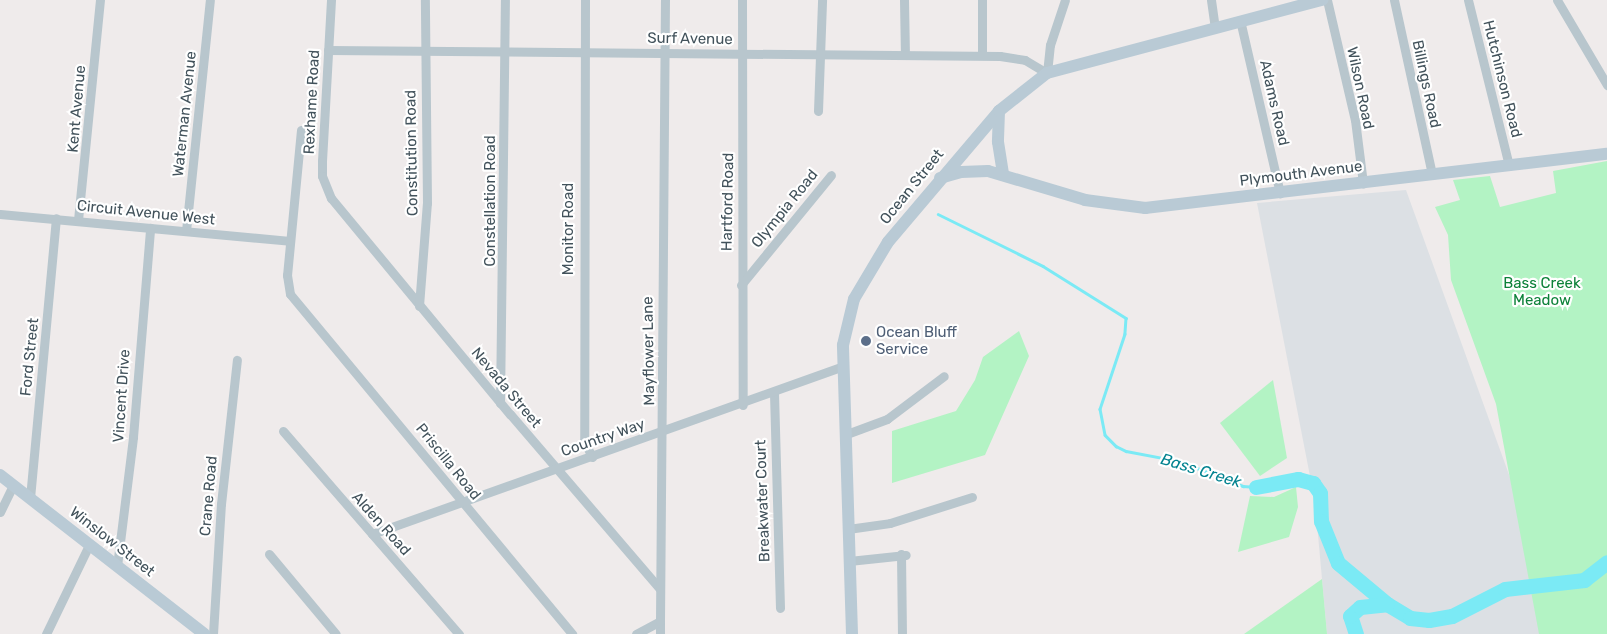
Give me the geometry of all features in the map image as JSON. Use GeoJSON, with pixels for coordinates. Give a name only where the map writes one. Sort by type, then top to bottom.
{"type":"FeatureCollection","features":[{"type":"Feature","properties":{"kind":"street","name":"Kent Avenue"},"geometry":{"type":"LineString","coordinates":[[78,220],[100,0]]}},
{"type":"Feature","properties":{"kind":"street","name":"Waterman Avenue"},"geometry":{"type":"LineString","coordinates":[[186,231],[210,0]]}},
{"type":"Feature","properties":{"kind":"street","name":"Rexhame Road"},"geometry":{"type":"LineString","coordinates":[[332,0],[322,176],[334,202]]}},
{"type":"Feature","properties":{"kind":"street","name":"Constitution Road"},"geometry":{"type":"LineString","coordinates":[[419,306],[427,203],[424,51],[425,0]]}},
{"type":"Feature","properties":{"kind":"street","name":"Constellation Road"},"geometry":{"type":"LineString","coordinates":[[500,403],[505,0]]}},
{"type":"Feature","properties":{"kind":"street","name":"Monitor Road"},"geometry":{"type":"LineString","coordinates":[[585,0],[584,441],[592,457]]}},
{"type":"Feature","properties":{"kind":"street","name":"Mayflower Lane"},"geometry":{"type":"LineString","coordinates":[[660,634],[665,0]]}},
{"type":"Feature","properties":{"kind":"street","name":"Hartford Road"},"geometry":{"type":"LineString","coordinates":[[742,0],[741,285],[743,405]]}},
{"type":"Feature","properties":{"kind":"street"},"geometry":{"type":"LineString","coordinates":[[818,111],[822,53],[822,0]]}},
{"type":"Feature","properties":{"kind":"street"},"geometry":{"type":"LineString","coordinates":[[904,0],[905,55]]}},
{"type":"Feature","properties":{"kind":"street"},"geometry":{"type":"LineString","coordinates":[[982,0],[982,55]]}},
{"type":"Feature","properties":{"kind":"street"},"geometry":{"type":"LineString","coordinates":[[1047,73],[1050,45],[1065,0]]}},
{"type":"Feature","properties":{"kind":"street"},"geometry":{"type":"LineString","coordinates":[[1211,0],[1215,27]]}},
{"type":"Feature","properties":{"kind":"street","name":"Ocean Street"},"geometry":{"type":"LineString","coordinates":[[852,634],[842,367],[846,326],[859,287],[888,242],[940,178],[999,111],[1047,73],[1240,20],[1290,4],[1322,0]]}},
{"type":"Feature","properties":{"kind":"street","name":"Wilson Road"},"geometry":{"type":"LineString","coordinates":[[1327,0],[1354,120],[1363,183]]}},
{"type":"Feature","properties":{"kind":"street","name":"Billings Road"},"geometry":{"type":"LineString","coordinates":[[1394,0],[1432,174]]}},
{"type":"Feature","properties":{"kind":"street","name":"Hutchinson Road"},"geometry":{"type":"LineString","coordinates":[[1468,0],[1509,166]]}},
{"type":"Feature","properties":{"kind":"street"},"geometry":{"type":"LineString","coordinates":[[1557,0],[1607,85]]}},
{"type":"Feature","properties":{"kind":"street","name":"Adams Road"},"geometry":{"type":"LineString","coordinates":[[1240,20],[1280,193]]}},
{"type":"Feature","properties":{"kind":"street","name":"Surf Avenue"},"geometry":{"type":"LineString","coordinates":[[328,50],[982,55],[1016,57],[1047,73]]}},
{"type":"Feature","properties":{"kind":"street"},"geometry":{"type":"LineString","coordinates":[[999,111],[998,142],[1003,174]]}},
{"type":"Feature","properties":{"kind":"street","name":"Priscilla Road"},"geometry":{"type":"LineString","coordinates":[[301,130],[287,283],[290,294],[572,634]]}},
{"type":"Feature","properties":{"kind":"street","name":"Plymouth Avenue"},"geometry":{"type":"LineString","coordinates":[[940,178],[961,172],[1003,174],[1085,200],[1124,208],[1176,206],[1607,154]]}},
{"type":"Feature","properties":{"kind":"street","name":"Olympia Road"},"geometry":{"type":"LineString","coordinates":[[741,285],[831,175]]}},
{"type":"Feature","properties":{"kind":"street","name":"Nevada Street"},"geometry":{"type":"LineString","coordinates":[[334,202],[500,403],[558,468],[660,589]]}},
{"type":"Feature","properties":{"kind":"street","name":"Circuit Avenue West"},"geometry":{"type":"LineString","coordinates":[[0,214],[290,241]]}},
{"type":"Feature","properties":{"kind":"street","name":"Ford Street"},"geometry":{"type":"LineString","coordinates":[[30,498],[56,218]]}},
{"type":"Feature","properties":{"kind":"street","name":"Vincent Drive"},"geometry":{"type":"LineString","coordinates":[[117,566],[133,437],[150,228]]}},
{"type":"Feature","properties":{"kind":"street","name":"Crane Road"},"geometry":{"type":"LineString","coordinates":[[213,634],[220,504],[236,360]]}},
{"type":"Feature","properties":{"kind":"street","name":"Country Way"},"geometry":{"type":"LineString","coordinates":[[372,534],[743,405],[842,367]]}},
{"type":"Feature","properties":{"kind":"street"},"geometry":{"type":"LineString","coordinates":[[844,436],[886,419],[944,376]]}},
{"type":"Feature","properties":{"kind":"street","name":"Breakwater Court"},"geometry":{"type":"LineString","coordinates":[[774,393],[780,608]]}},
{"type":"Feature","properties":{"kind":"street","name":"Alden Road"},"geometry":{"type":"LineString","coordinates":[[283,431],[459,634]]}},
{"type":"Feature","properties":{"kind":"street","name":"Winslow Street"},"geometry":{"type":"LineString","coordinates":[[0,475],[204,634]]}},
{"type":"Feature","properties":{"kind":"street"},"geometry":{"type":"LineString","coordinates":[[0,512],[13,485]]}},
{"type":"Feature","properties":{"kind":"street"},"geometry":{"type":"LineString","coordinates":[[848,529],[890,523],[972,497]]}},
{"type":"Feature","properties":{"kind":"street"},"geometry":{"type":"LineString","coordinates":[[46,634],[89,545]]}},
{"type":"Feature","properties":{"kind":"street"},"geometry":{"type":"LineString","coordinates":[[268,554],[336,634]]}},
{"type":"Feature","properties":{"kind":"street"},"geometry":{"type":"LineString","coordinates":[[849,561],[904,554],[902,634]]}},
{"type":"Feature","properties":{"kind":"street"},"geometry":{"type":"LineString","coordinates":[[636,634],[660,621]]}},
{"type":"Feature","properties":{"kind":"shaded area"},"geometry":{"type":"Polygon","coordinates":[[[1406,190],[1554,599],[1583,634],[1327,634],[1315,502],[1257,203],[1406,190]]]}},
{"type":"Feature","properties":{"kind":"green space","name":"Bass Creek Meadow"},"geometry":{"type":"Polygon","coordinates":[[[1607,161],[1607,634],[1539,634],[1496,404],[1451,280],[1448,235],[1435,207],[1460,200],[1453,180],[1490,176],[1500,207],[1556,193],[1553,171],[1607,161]]]}},
{"type":"Feature","properties":{"kind":"green space"},"geometry":{"type":"Polygon","coordinates":[[[1019,331],[1029,356],[985,455],[892,483],[892,431],[956,411],[975,380],[983,357],[1019,331]]]}},
{"type":"Feature","properties":{"kind":"green space"},"geometry":{"type":"Polygon","coordinates":[[[1273,380],[1287,458],[1260,476],[1220,423],[1273,380]]]}},
{"type":"Feature","properties":{"kind":"green space"},"geometry":{"type":"Polygon","coordinates":[[[1296,487],[1298,507],[1289,537],[1238,552],[1250,496],[1274,497],[1296,487]]]}},
{"type":"Feature","properties":{"kind":"green space"},"geometry":{"type":"Polygon","coordinates":[[[1322,579],[1327,634],[1244,634],[1322,579]]]}},
{"type":"Feature","properties":{"kind":"waterway","name":"Bass Creek"},"geometry":{"type":"LineString","coordinates":[[938,214],[1043,266],[1126,318],[1125,334],[1100,409],[1105,435],[1116,446],[1126,451],[1179,461],[1243,486],[1256,487]]}},
{"type":"Feature","properties":{"kind":"waterway","name":"Bass Creek"},"geometry":{"type":"LineString","coordinates":[[1256,487],[1298,479],[1313,483],[1320,493],[1321,521],[1338,563],[1387,604],[1410,618],[1429,620],[1452,616],[1505,589],[1584,580],[1607,562]]}},
{"type":"Feature","properties":{"kind":"waterway"},"geometry":{"type":"LineString","coordinates":[[1356,634],[1350,616],[1360,607],[1387,604]]}},
{"type":"Feature","properties":{"kind":"place","name":"Ocean Bluff Service"},"geometry":{"type":"Point","coordinates":[866,341]}}]}
